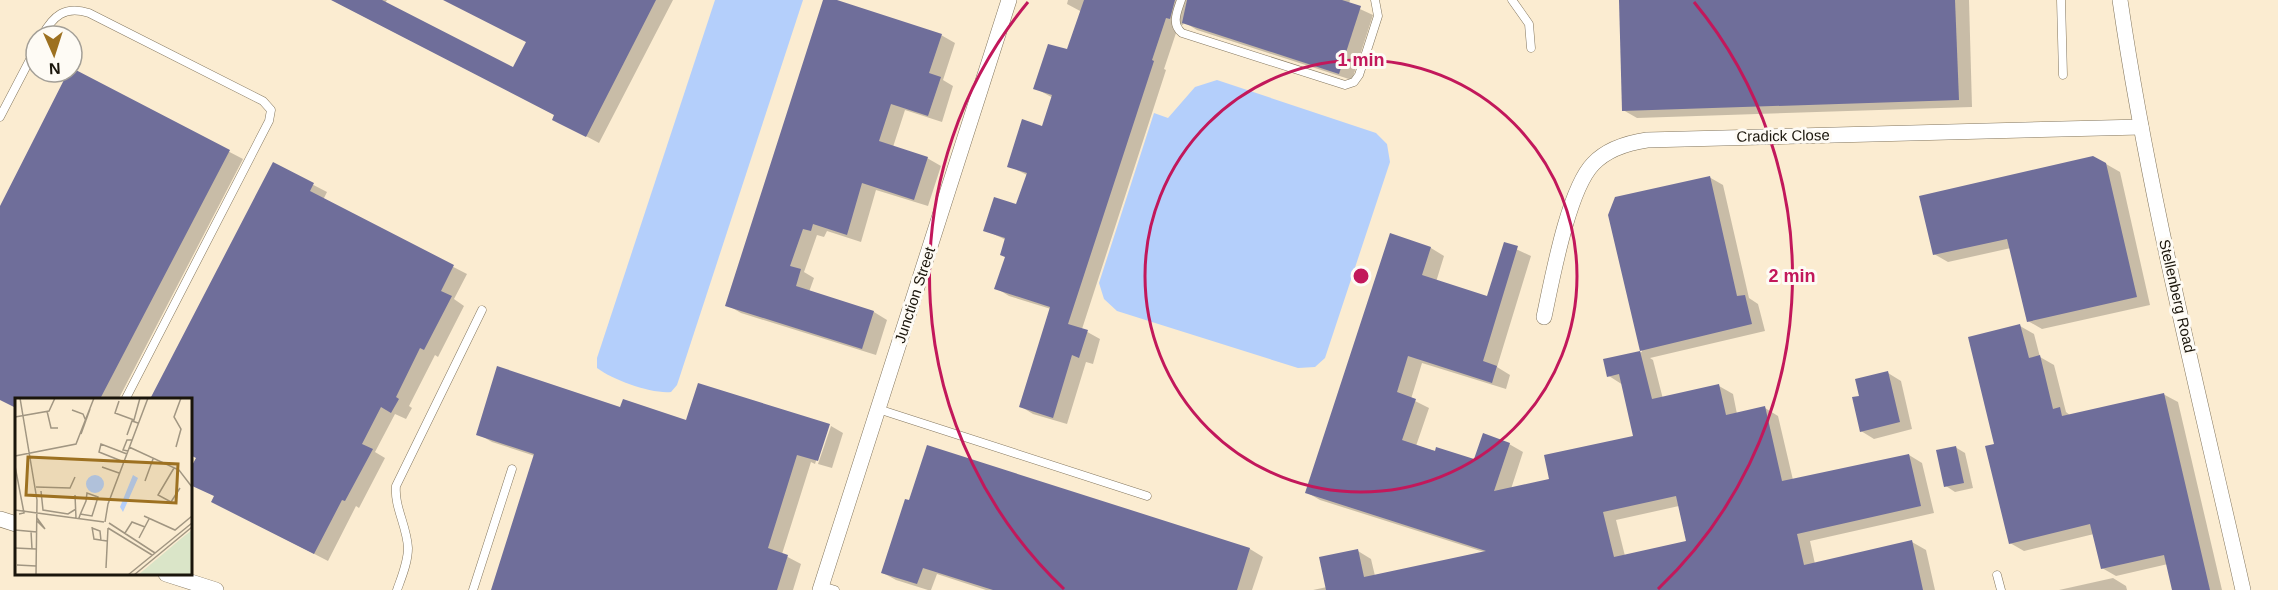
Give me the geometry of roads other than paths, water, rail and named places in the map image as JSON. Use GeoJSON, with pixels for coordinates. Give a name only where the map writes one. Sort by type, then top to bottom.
{"type":"FeatureCollection","features":[{"type":"Feature","properties":{"kind":"street","name":"Junction Street"},"geometry":{"type":"LineString","coordinates":[[826,588],[878,409],[1009,0]]}},
{"type":"Feature","properties":{"kind":"street","name":"Stellenberg Road"},"geometry":{"type":"LineString","coordinates":[[2120,0],[2141,127],[2162,231],[2243,590]]}},
{"type":"Feature","properties":{"kind":"street","name":"Cradick Close"},"geometry":{"type":"LineString","coordinates":[[1544,317],[1558,250],[1579,186],[1593,164],[1605,154],[1623,145],[1659,140],[2141,127]]}},
{"type":"Feature","properties":{"kind":"street"},"geometry":{"type":"LineString","coordinates":[[0,519],[15,524]]}},
{"type":"Feature","properties":{"kind":"street"},"geometry":{"type":"LineString","coordinates":[[172,575],[216,590]]}},
{"type":"Feature","properties":{"kind":"lane"},"geometry":{"type":"LineString","coordinates":[[1181,0],[1175,21],[1182,33],[1346,85],[1354,82],[1359,75],[1378,16],[1376,0]]}},
{"type":"Feature","properties":{"kind":"lane"},"geometry":{"type":"LineString","coordinates":[[1512,0],[1529,24],[1531,48]]}},
{"type":"Feature","properties":{"kind":"lane"},"geometry":{"type":"LineString","coordinates":[[2061,0],[2063,75]]}},
{"type":"Feature","properties":{"kind":"lane"},"geometry":{"type":"LineString","coordinates":[[49,24],[64,11],[81,10],[89,13],[263,101],[270,110],[269,121],[125,398]]}},
{"type":"Feature","properties":{"kind":"lane"},"geometry":{"type":"LineString","coordinates":[[0,117],[24,71]]}},
{"type":"Feature","properties":{"kind":"lane"},"geometry":{"type":"LineString","coordinates":[[397,590],[408,546],[395,494],[396,486],[482,310]]}},
{"type":"Feature","properties":{"kind":"lane"},"geometry":{"type":"LineString","coordinates":[[878,409],[1147,496]]}},
{"type":"Feature","properties":{"kind":"lane"},"geometry":{"type":"LineString","coordinates":[[473,590],[512,469]]}},
{"type":"Feature","properties":{"kind":"lane"},"geometry":{"type":"LineString","coordinates":[[1998,575],[2001,590]]}},
{"type":"Feature","properties":{"kind":"water"},"geometry":{"type":"Polygon","coordinates":[[[715,0],[803,0],[677,385],[671,392],[653,391],[604,373],[597,368],[597,358],[715,0]]]}},
{"type":"Feature","properties":{"kind":"water"},"geometry":{"type":"Polygon","coordinates":[[[1217,80],[1376,133],[1387,144],[1390,162],[1325,358],[1315,367],[1298,368],[1117,311],[1104,299],[1099,283],[1154,113],[1168,118],[1195,87],[1217,80]]]}}]}
